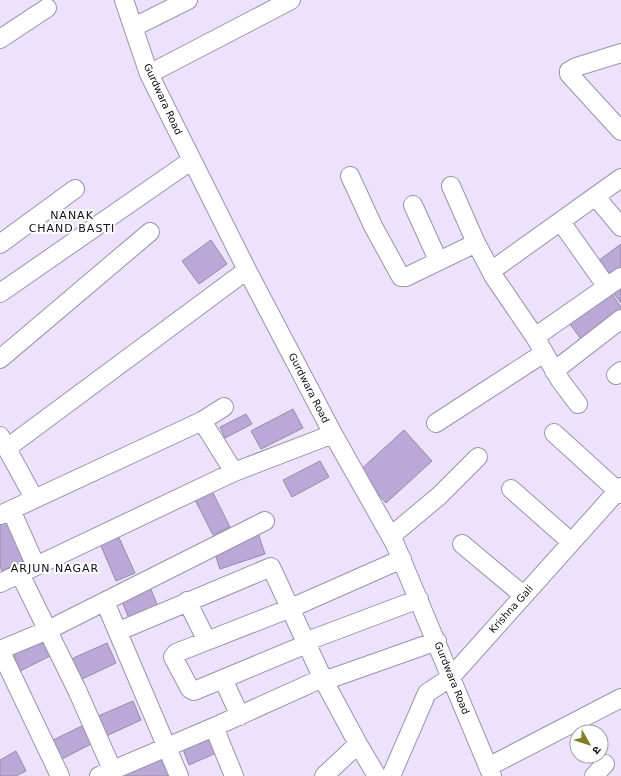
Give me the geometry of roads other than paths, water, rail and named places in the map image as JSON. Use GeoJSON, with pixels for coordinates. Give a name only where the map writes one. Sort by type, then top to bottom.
{"type":"FeatureCollection","features":[{"type":"Feature","properties":{"kind":"street","name":"Gurdwara Road"},"geometry":{"type":"LineString","coordinates":[[124,0],[149,74],[247,270],[333,434],[391,536],[402,559],[490,771]]}},
{"type":"Feature","properties":{"kind":"street"},"geometry":{"type":"LineString","coordinates":[[134,27],[188,0]]}},
{"type":"Feature","properties":{"kind":"street"},"geometry":{"type":"LineString","coordinates":[[149,74],[291,0]]}},
{"type":"Feature","properties":{"kind":"street"},"geometry":{"type":"LineString","coordinates":[[0,40],[47,8]]}},
{"type":"Feature","properties":{"kind":"street"},"geometry":{"type":"LineString","coordinates":[[621,53],[571,68],[569,74],[621,131]]}},
{"type":"Feature","properties":{"kind":"street"},"geometry":{"type":"LineString","coordinates":[[0,293],[192,160]]}},
{"type":"Feature","properties":{"kind":"street"},"geometry":{"type":"LineString","coordinates":[[350,176],[373,226],[401,277],[406,277],[438,260],[476,243]]}},
{"type":"Feature","properties":{"kind":"street"},"geometry":{"type":"LineString","coordinates":[[491,271],[621,178]]}},
{"type":"Feature","properties":{"kind":"street"},"geometry":{"type":"LineString","coordinates":[[451,186],[476,243],[491,271],[535,336],[554,371],[578,404]]}},
{"type":"Feature","properties":{"kind":"street"},"geometry":{"type":"LineString","coordinates":[[0,244],[74,189]]}},
{"type":"Feature","properties":{"kind":"street"},"geometry":{"type":"LineString","coordinates":[[596,197],[621,227]]}},
{"type":"Feature","properties":{"kind":"street"},"geometry":{"type":"LineString","coordinates":[[413,205],[438,260]]}},
{"type":"Feature","properties":{"kind":"street"},"geometry":{"type":"LineString","coordinates":[[535,336],[614,282],[561,222]]}},
{"type":"Feature","properties":{"kind":"street"},"geometry":{"type":"LineString","coordinates":[[0,359],[150,232]]}},
{"type":"Feature","properties":{"kind":"street"},"geometry":{"type":"LineString","coordinates":[[34,498],[3,442],[247,270]]}},
{"type":"Feature","properties":{"kind":"street"},"geometry":{"type":"LineString","coordinates":[[554,371],[621,320]]}},
{"type":"Feature","properties":{"kind":"street"},"geometry":{"type":"LineString","coordinates":[[436,423],[544,353]]}},
{"type":"Feature","properties":{"kind":"street"},"geometry":{"type":"LineString","coordinates":[[36,564],[6,512],[202,421],[224,407]]}},
{"type":"Feature","properties":{"kind":"street"},"geometry":{"type":"LineString","coordinates":[[202,421],[234,472]]}},
{"type":"Feature","properties":{"kind":"street"},"geometry":{"type":"LineString","coordinates":[[554,433],[620,491]]}},
{"type":"Feature","properties":{"kind":"street"},"geometry":{"type":"LineString","coordinates":[[0,583],[20,574],[36,564],[234,472],[333,434]]}},
{"type":"Feature","properties":{"kind":"street"},"geometry":{"type":"LineString","coordinates":[[391,536],[439,496],[478,457]]}},
{"type":"Feature","properties":{"kind":"street"},"geometry":{"type":"LineString","coordinates":[[511,489],[571,542]]}},
{"type":"Feature","properties":{"kind":"street","name":"Krishna Gali"},"geometry":{"type":"LineString","coordinates":[[391,776],[427,693],[451,677],[571,542],[620,491]]}},
{"type":"Feature","properties":{"kind":"street"},"geometry":{"type":"LineString","coordinates":[[60,776],[0,650],[48,630],[265,521]]}},
{"type":"Feature","properties":{"kind":"street"},"geometry":{"type":"LineString","coordinates":[[462,544],[523,595]]}},
{"type":"Feature","properties":{"kind":"street"},"geometry":{"type":"LineString","coordinates":[[402,559],[291,608],[176,653],[173,657],[192,691],[306,643],[419,599]]}},
{"type":"Feature","properties":{"kind":"street"},"geometry":{"type":"LineString","coordinates":[[118,631],[269,566],[273,569],[323,679],[377,776]]}},
{"type":"Feature","properties":{"kind":"street"},"geometry":{"type":"LineString","coordinates":[[20,574],[48,630],[109,774],[168,746],[323,679],[335,677],[437,641]]}},
{"type":"Feature","properties":{"kind":"street"},"geometry":{"type":"LineString","coordinates":[[187,601],[207,641]]}},
{"type":"Feature","properties":{"kind":"street"},"geometry":{"type":"LineString","coordinates":[[105,602],[168,746],[179,776]]}},
{"type":"Feature","properties":{"kind":"street"},"geometry":{"type":"LineString","coordinates":[[223,679],[240,716]]}},
{"type":"Feature","properties":{"kind":"street"},"geometry":{"type":"LineString","coordinates":[[490,771],[621,698]]}},
{"type":"Feature","properties":{"kind":"street"},"geometry":{"type":"LineString","coordinates":[[214,727],[234,776]]}},
{"type":"Feature","properties":{"kind":"street"},"geometry":{"type":"LineString","coordinates":[[324,776],[358,744]]}},
{"type":"Feature","properties":{"kind":"district","name":"NANAK CHAND BASTI"},"geometry":{"type":"Point","coordinates":[72,221]}},
{"type":"Feature","properties":{"kind":"district","name":"ARJUN NAGAR"},"geometry":{"type":"Point","coordinates":[55,568]}}]}
